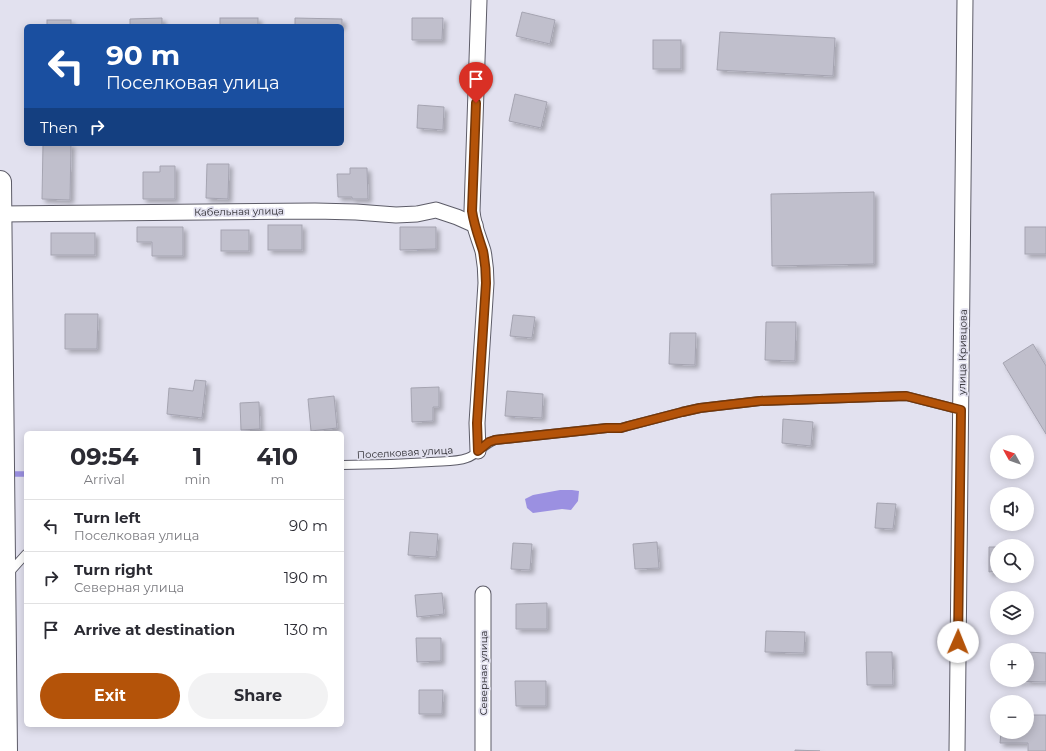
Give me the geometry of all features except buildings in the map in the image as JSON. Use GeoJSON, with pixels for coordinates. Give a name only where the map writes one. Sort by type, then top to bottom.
{"type":"FeatureCollection","features":[{"type":"Feature","properties":{"kind":"main road"},"geometry":{"type":"LineString","coordinates":[[0,182],[6,751]]}},
{"type":"Feature","properties":{"kind":"street"},"geometry":{"type":"LineString","coordinates":[[478,0],[472,194],[473,216],[483,252],[486,283],[477,423],[478,451]]}},
{"type":"Feature","properties":{"kind":"street","name":"улица Кривцова"},"geometry":{"type":"LineString","coordinates":[[957,751],[965,0]]}},
{"type":"Feature","properties":{"kind":"street","name":"Кабельная улица"},"geometry":{"type":"LineString","coordinates":[[0,214],[315,211],[396,215],[417,214],[436,210],[457,216],[475,225]]}},
{"type":"Feature","properties":{"kind":"street","name":"Северная улица"},"geometry":{"type":"LineString","coordinates":[[483,594],[483,751]]}},
{"type":"Feature","properties":{"kind":"lane","name":"Поселковая улица"},"geometry":{"type":"LineString","coordinates":[[344,465],[405,464],[453,461],[474,455],[489,442],[495,440],[607,428],[621,428],[700,408],[760,401],[906,396],[961,410]]}},
{"type":"Feature","properties":{"kind":"lane"},"geometry":{"type":"LineString","coordinates":[[4,578],[24,556]]}},
{"type":"Feature","properties":{"kind":"shaded area"},"geometry":{"type":"Polygon","coordinates":[[[560,490],[579,491],[578,501],[571,510],[562,509],[533,513],[527,508],[525,499],[533,495],[560,490]]]}},
{"type":"Feature","properties":{"kind":"waterway"},"geometry":{"type":"LineString","coordinates":[[8,474],[24,474]]}},
{"type":"Feature","properties":{"kind":"route"},"geometry":{"type":"LineString","coordinates":[[476,103],[472,211],[473,220],[483,252],[486,283],[477,423],[478,451],[489,442],[495,440],[607,428],[621,428],[700,408],[760,401],[906,396],[961,410],[958,642]]}}]}
